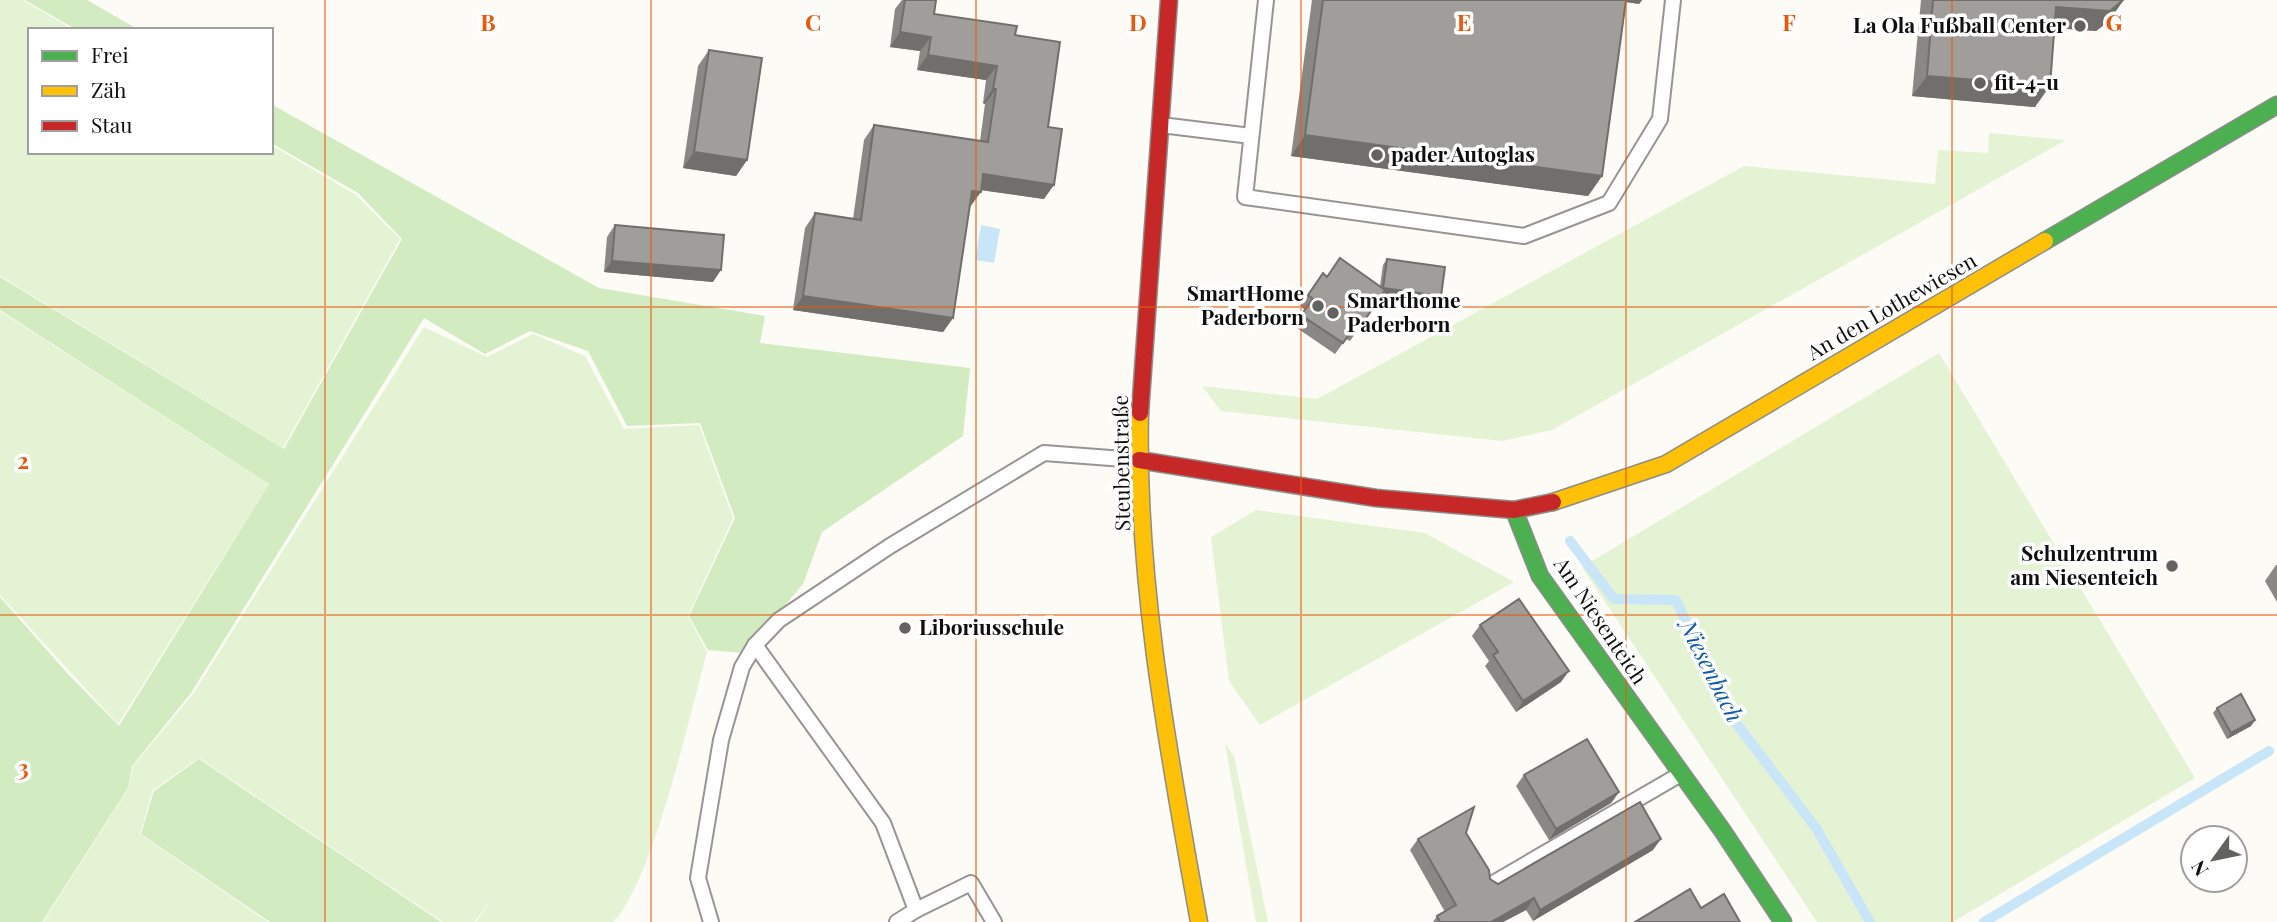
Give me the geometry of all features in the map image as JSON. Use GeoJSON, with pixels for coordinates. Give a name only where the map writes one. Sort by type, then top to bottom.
{"type":"FeatureCollection","features":[{"type":"Feature","properties":{"kind":"street","name":"Steubenstraße"},"geometry":{"type":"LineString","coordinates":[[1169,0],[1141,374],[1139,460],[1156,682],[1199,922]]}},
{"type":"Feature","properties":{"kind":"street","name":"An den Lothewiesen"},"geometry":{"type":"LineString","coordinates":[[1514,510],[1565,499],[1666,464],[2277,105]]}},
{"type":"Feature","properties":{"kind":"street"},"geometry":{"type":"LineString","coordinates":[[1139,460],[1376,498],[1514,510]]}},
{"type":"Feature","properties":{"kind":"street","name":"Am Niesenteich"},"geometry":{"type":"LineString","coordinates":[[1514,510],[1540,576],[1682,774],[1783,922]]}},
{"type":"Feature","properties":{"kind":"lane"},"geometry":{"type":"LineString","coordinates":[[1266,0],[1245,197],[1524,236],[1609,204],[1660,119],[1673,0]]}},
{"type":"Feature","properties":{"kind":"lane"},"geometry":{"type":"LineString","coordinates":[[1160,125],[1251,135]]}},
{"type":"Feature","properties":{"kind":"lane"},"geometry":{"type":"LineString","coordinates":[[710,919],[698,878],[721,740],[742,667],[755,646],[779,620],[890,546],[1044,453],[1139,460]]}},
{"type":"Feature","properties":{"kind":"lane"},"geometry":{"type":"LineString","coordinates":[[755,646],[883,823],[916,910]]}},
{"type":"Feature","properties":{"kind":"lane"},"geometry":{"type":"LineString","coordinates":[[1490,885],[1682,774]]}},
{"type":"Feature","properties":{"kind":"lane"},"geometry":{"type":"LineString","coordinates":[[897,922],[971,883],[994,922]]}},
{"type":"Feature","properties":{"kind":"green space"},"geometry":{"type":"Polygon","coordinates":[[[0,0],[23,0],[71,28],[28,28],[28,154],[273,154],[273,146],[356,195],[400,239],[283,448],[0,276],[0,0]]]}},
{"type":"Feature","properties":{"kind":"green space"},"geometry":{"type":"Polygon","coordinates":[[[25,0],[87,0],[136,28],[74,28],[25,0]]]}},
{"type":"Feature","properties":{"kind":"green space"},"geometry":{"type":"Polygon","coordinates":[[[273,105],[599,288],[765,316],[760,343],[970,368],[963,436],[822,532],[803,584],[745,653],[708,650],[689,616],[735,518],[700,423],[627,426],[588,351],[530,331],[485,354],[424,318],[191,693],[132,766],[128,788],[42,922],[0,922],[0,597],[67,673],[119,726],[269,484],[0,310],[0,277],[284,449],[402,239],[358,193],[273,144],[273,105]]]}},
{"type":"Feature","properties":{"kind":"green space"},"geometry":{"type":"Polygon","coordinates":[[[1989,133],[2066,140],[1552,430],[1502,441],[1221,411],[1202,386],[1317,399],[1744,166],[1935,184],[1938,150],[1988,153],[1989,133]]]}},
{"type":"Feature","properties":{"kind":"green space"},"geometry":{"type":"Polygon","coordinates":[[[0,311],[269,484],[118,724],[0,595],[0,311]]]}},
{"type":"Feature","properties":{"kind":"green space"},"geometry":{"type":"Polygon","coordinates":[[[424,327],[487,357],[533,334],[585,356],[624,429],[699,425],[733,518],[688,616],[707,652],[669,795],[642,872],[628,901],[613,922],[476,922],[491,901],[474,922],[443,922],[199,758],[153,790],[140,834],[268,922],[43,922],[128,789],[133,766],[193,694],[424,327]]]}},
{"type":"Feature","properties":{"kind":"green space"},"geometry":{"type":"Polygon","coordinates":[[[1939,353],[2195,778],[1953,922],[1817,922],[1582,567],[1939,353]]]}},
{"type":"Feature","properties":{"kind":"green space"},"geometry":{"type":"Polygon","coordinates":[[[1256,510],[1425,533],[1514,582],[1260,725],[1229,681],[1211,537],[1256,510]]]}},
{"type":"Feature","properties":{"kind":"green space"},"geometry":{"type":"Polygon","coordinates":[[[1225,743],[1234,756],[1268,922],[1256,922],[1225,743]]]}},
{"type":"Feature","properties":{"kind":"green space"},"geometry":{"type":"Polygon","coordinates":[[[199,759],[441,922],[270,922],[141,834],[154,791],[199,759]]]}},
{"type":"Feature","properties":{"kind":"water"},"geometry":{"type":"Polygon","coordinates":[[[981,225],[1000,229],[994,263],[975,260],[981,225]]]}},
{"type":"Feature","properties":{"kind":"building"},"geometry":{"type":"Polygon","coordinates":[[[905,0],[936,0],[934,14],[1017,26],[1015,35],[1060,42],[1048,127],[1062,129],[1054,185],[983,174],[981,192],[972,191],[953,318],[803,296],[815,213],[861,220],[874,125],[988,142],[997,66],[928,55],[931,37],[900,32],[905,0]]]}},
{"type":"Feature","properties":{"kind":"building"},"geometry":{"type":"Polygon","coordinates":[[[1323,0],[1626,0],[1602,176],[1305,135],[1323,0]]]}},
{"type":"Feature","properties":{"kind":"building"},"geometry":{"type":"Polygon","coordinates":[[[1933,0],[2123,0],[2110,11],[2056,7],[2050,86],[1927,76],[1933,0]]]}},
{"type":"Feature","properties":{"kind":"building"},"geometry":{"type":"Polygon","coordinates":[[[709,50],[762,58],[747,160],[694,152],[709,50]]]}},
{"type":"Feature","properties":{"kind":"building"},"geometry":{"type":"Polygon","coordinates":[[[615,225],[724,235],[721,270],[612,261],[615,225]]]}},
{"type":"Feature","properties":{"kind":"building","name":"Smarthome Paderborn"},"geometry":{"type":"Polygon","coordinates":[[[1340,258],[1385,290],[1358,330],[1354,327],[1343,343],[1301,315],[1313,299],[1308,295],[1323,273],[1327,277],[1340,258]]]}},
{"type":"Feature","properties":{"kind":"building"},"geometry":{"type":"Polygon","coordinates":[[[1387,259],[1445,267],[1441,296],[1383,288],[1387,259]]]}},
{"type":"Feature","properties":{"kind":"building"},"geometry":{"type":"Polygon","coordinates":[[[1519,599],[1569,671],[1523,701],[1493,655],[1498,652],[1480,625],[1519,599]]]}},
{"type":"Feature","properties":{"kind":"building"},"geometry":{"type":"Polygon","coordinates":[[[2241,694],[2255,720],[2231,733],[2217,708],[2241,694]]]}},
{"type":"Feature","properties":{"kind":"building"},"geometry":{"type":"Polygon","coordinates":[[[1587,739],[1619,792],[1556,829],[1524,775],[1587,739]]]}},
{"type":"Feature","properties":{"kind":"building"},"geometry":{"type":"Polygon","coordinates":[[[1640,802],[1661,839],[1540,910],[1534,898],[1491,922],[1440,922],[1437,916],[1456,905],[1418,839],[1474,807],[1466,833],[1489,870],[1490,879],[1498,884],[1640,802]]]}},
{"type":"Feature","properties":{"kind":"building"},"geometry":{"type":"Polygon","coordinates":[[[1690,889],[1701,908],[1724,894],[1740,922],[1635,922],[1690,889]]]}},
{"type":"Feature","properties":{"kind":"waterway","name":"Niesenbach"},"geometry":{"type":"LineString","coordinates":[[1570,541],[1614,599],[1676,600],[1730,715],[1816,828],[1870,922]]}},
{"type":"Feature","properties":{"kind":"waterway"},"geometry":{"type":"LineString","coordinates":[[1984,922],[2269,751]]}},
{"type":"Feature","properties":{"kind":"traffic: fast"},"geometry":{"type":"LineString","coordinates":[[2045,241],[2277,105]]}},
{"type":"Feature","properties":{"kind":"traffic: fast"},"geometry":{"type":"LineString","coordinates":[[1514,510],[1540,576],[1722,830],[1783,922]]}},
{"type":"Feature","properties":{"kind":"traffic: slow"},"geometry":{"type":"LineString","coordinates":[[1553,502],[1666,464],[2045,241]]}},
{"type":"Feature","properties":{"kind":"traffic: slow"},"geometry":{"type":"LineString","coordinates":[[1140,413],[1140,477],[1149,605],[1166,732],[1199,922]]}},
{"type":"Feature","properties":{"kind":"traffic: jam"},"geometry":{"type":"LineString","coordinates":[[1140,413],[1169,0]]}},
{"type":"Feature","properties":{"kind":"traffic: jam"},"geometry":{"type":"LineString","coordinates":[[1139,460],[1376,498],[1514,510],[1553,502]]}},
{"type":"Feature","properties":{"kind":"place","name":"La Ola Fußball Center"},"geometry":{"type":"Point","coordinates":[2080,26]}},
{"type":"Feature","properties":{"kind":"place","name":"fit-4-u"},"geometry":{"type":"Point","coordinates":[1980,83]}},
{"type":"Feature","properties":{"kind":"place","name":"pader Autoglas"},"geometry":{"type":"Point","coordinates":[1377,155]}},
{"type":"Feature","properties":{"kind":"place","name":"SmartHome Paderborn"},"geometry":{"type":"Point","coordinates":[1318,306]}},
{"type":"Feature","properties":{"kind":"place","name":"Smarthome Paderborn"},"geometry":{"type":"Point","coordinates":[1333,313]}},
{"type":"Feature","properties":{"kind":"place","name":"Schulzentrum am Niesenteich"},"geometry":{"type":"Point","coordinates":[2172,566]}},
{"type":"Feature","properties":{"kind":"place","name":"Liboriusschule"},"geometry":{"type":"Point","coordinates":[905,628]}}]}
